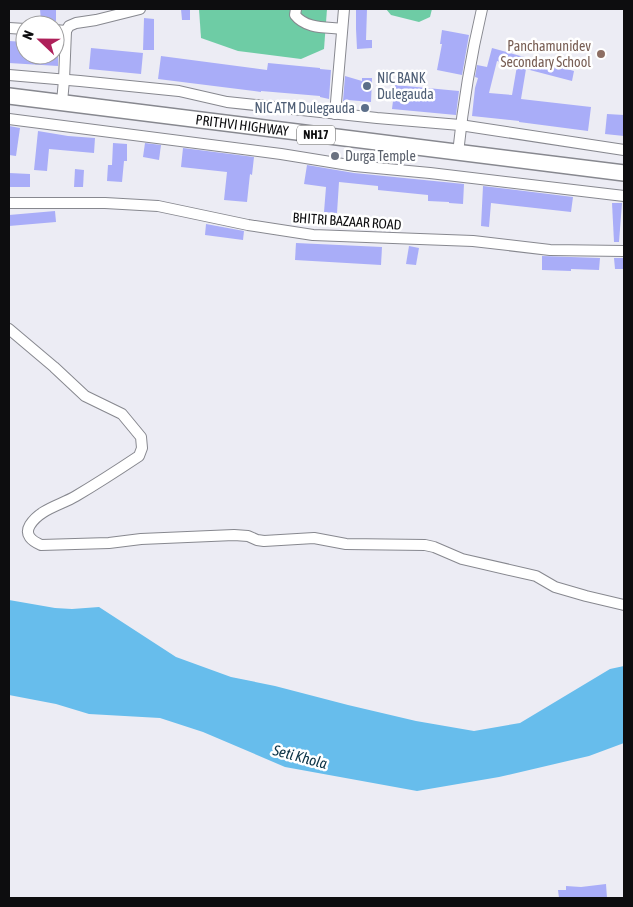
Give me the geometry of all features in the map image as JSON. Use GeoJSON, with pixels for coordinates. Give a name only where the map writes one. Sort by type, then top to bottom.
{"type":"FeatureCollection","features":[{"type":"Feature","properties":{"kind":"highway","name":"PRITHVI HIGHWAY"},"geometry":{"type":"LineString","coordinates":[[9,96],[624,173]]}},
{"type":"Feature","properties":{"kind":"street"},"geometry":{"type":"LineString","coordinates":[[65,28],[76,23],[140,9]]}},
{"type":"Feature","properties":{"kind":"street"},"geometry":{"type":"LineString","coordinates":[[296,9],[295,15],[299,21],[309,26],[342,29]]}},
{"type":"Feature","properties":{"kind":"street"},"geometry":{"type":"LineString","coordinates":[[334,114],[344,9]]}},
{"type":"Feature","properties":{"kind":"street"},"geometry":{"type":"LineString","coordinates":[[458,153],[460,125],[482,9]]}},
{"type":"Feature","properties":{"kind":"street"},"geometry":{"type":"LineString","coordinates":[[62,102],[64,80],[63,65]]}},
{"type":"Feature","properties":{"kind":"street"},"geometry":{"type":"LineString","coordinates":[[9,75],[179,91],[227,102],[334,114],[460,125],[624,150]]}},
{"type":"Feature","properties":{"kind":"street"},"geometry":{"type":"LineString","coordinates":[[9,119],[281,154],[355,166],[430,172],[624,196]]}},
{"type":"Feature","properties":{"kind":"street","name":"BHITRI BAZAAR ROAD"},"geometry":{"type":"LineString","coordinates":[[9,203],[105,203],[158,206],[248,225],[313,235],[473,242],[550,250],[624,252]]}},
{"type":"Feature","properties":{"kind":"street"},"geometry":{"type":"LineString","coordinates":[[9,329],[85,396],[122,414],[141,437],[142,448],[140,456],[75,497],[39,515],[29,526],[28,534],[33,542],[41,545],[110,543],[150,538],[234,535],[248,536],[264,541],[314,538],[346,544],[425,545],[462,559],[536,576],[555,587],[624,605]]}},
{"type":"Feature","properties":{"kind":"green space"},"geometry":{"type":"Polygon","coordinates":[[[199,9],[327,9],[324,49],[301,59],[238,51],[201,38],[199,9]]]}},
{"type":"Feature","properties":{"kind":"green space"},"geometry":{"type":"Polygon","coordinates":[[[386,9],[432,9],[430,17],[419,22],[391,15],[386,9]]]}},
{"type":"Feature","properties":{"kind":"water","name":"Seti Khola"},"geometry":{"type":"Polygon","coordinates":[[[9,600],[55,608],[99,607],[176,657],[231,677],[416,721],[474,731],[520,723],[610,669],[624,666],[624,743],[589,756],[499,777],[417,791],[285,767],[203,732],[160,718],[89,714],[56,704],[9,695],[9,600]]]}},
{"type":"Feature","properties":{"kind":"building"},"geometry":{"type":"Polygon","coordinates":[[[40,9],[56,9],[56,15],[40,15],[40,9]]]}},
{"type":"Feature","properties":{"kind":"building"},"geometry":{"type":"Polygon","coordinates":[[[181,9],[190,9],[190,20],[182,20],[181,9]]]}},
{"type":"Feature","properties":{"kind":"building"},"geometry":{"type":"Polygon","coordinates":[[[356,9],[367,9],[366,40],[372,40],[372,48],[357,49],[356,9]]]}},
{"type":"Feature","properties":{"kind":"building"},"geometry":{"type":"Polygon","coordinates":[[[144,18],[154,19],[154,50],[143,50],[144,18]]]}},
{"type":"Feature","properties":{"kind":"building"},"geometry":{"type":"Polygon","coordinates":[[[442,30],[469,35],[462,75],[437,70],[442,44],[440,44],[442,30]]]}},
{"type":"Feature","properties":{"kind":"building"},"geometry":{"type":"Polygon","coordinates":[[[9,41],[15,41],[15,63],[9,63],[9,41]]]}},
{"type":"Feature","properties":{"kind":"building"},"geometry":{"type":"Polygon","coordinates":[[[91,48],[143,53],[141,74],[89,69],[91,48]]]}},
{"type":"Feature","properties":{"kind":"building"},"geometry":{"type":"Polygon","coordinates":[[[492,48],[574,71],[572,81],[526,69],[521,99],[591,107],[588,131],[472,116],[478,78],[475,77],[477,65],[487,67],[492,48]],[[497,61],[489,93],[512,95],[517,66],[497,61]]]}},
{"type":"Feature","properties":{"kind":"building"},"geometry":{"type":"Polygon","coordinates":[[[161,56],[267,70],[268,63],[331,70],[329,99],[320,96],[261,92],[158,79],[161,56]]]}},
{"type":"Feature","properties":{"kind":"building"},"geometry":{"type":"Polygon","coordinates":[[[345,76],[362,81],[362,78],[372,78],[371,102],[343,101],[345,76]]]}},
{"type":"Feature","properties":{"kind":"building"},"geometry":{"type":"Polygon","coordinates":[[[395,85],[459,91],[456,115],[392,109],[395,85]]]}},
{"type":"Feature","properties":{"kind":"building"},"geometry":{"type":"Polygon","coordinates":[[[607,114],[624,115],[624,136],[605,134],[607,114]]]}},
{"type":"Feature","properties":{"kind":"building"},"geometry":{"type":"Polygon","coordinates":[[[9,126],[20,128],[16,156],[9,155],[9,126]]]}},
{"type":"Feature","properties":{"kind":"building"},"geometry":{"type":"Polygon","coordinates":[[[38,131],[95,138],[94,153],[49,149],[47,171],[34,170],[38,131]]]}},
{"type":"Feature","properties":{"kind":"building"},"geometry":{"type":"Polygon","coordinates":[[[113,143],[127,144],[127,161],[124,161],[122,182],[107,181],[108,165],[112,165],[113,143]]]}},
{"type":"Feature","properties":{"kind":"building"},"geometry":{"type":"Polygon","coordinates":[[[145,143],[161,145],[159,160],[143,157],[145,143]]]}},
{"type":"Feature","properties":{"kind":"building"},"geometry":{"type":"Polygon","coordinates":[[[183,148],[254,157],[247,202],[224,200],[227,172],[181,167],[183,148]]]}},
{"type":"Feature","properties":{"kind":"building"},"geometry":{"type":"Polygon","coordinates":[[[307,165],[354,173],[464,184],[463,204],[428,201],[428,195],[378,190],[378,186],[339,182],[337,213],[324,212],[326,187],[304,184],[307,165]]]}},
{"type":"Feature","properties":{"kind":"building"},"geometry":{"type":"Polygon","coordinates":[[[75,169],[84,170],[83,187],[74,187],[75,169]]]}},
{"type":"Feature","properties":{"kind":"building"},"geometry":{"type":"Polygon","coordinates":[[[9,173],[30,174],[30,187],[9,187],[9,173]]]}},
{"type":"Feature","properties":{"kind":"building"},"geometry":{"type":"Polygon","coordinates":[[[483,186],[573,197],[571,212],[491,203],[489,227],[481,226],[483,186]]]}},
{"type":"Feature","properties":{"kind":"building"},"geometry":{"type":"Polygon","coordinates":[[[612,203],[622,203],[619,242],[614,242],[612,203]]]}},
{"type":"Feature","properties":{"kind":"building"},"geometry":{"type":"Polygon","coordinates":[[[55,211],[56,222],[9,226],[9,215],[55,211]]]}},
{"type":"Feature","properties":{"kind":"building"},"geometry":{"type":"Polygon","coordinates":[[[206,224],[244,231],[243,240],[205,235],[206,224]]]}},
{"type":"Feature","properties":{"kind":"building"},"geometry":{"type":"Polygon","coordinates":[[[296,243],[382,247],[381,265],[295,260],[296,243]]]}},
{"type":"Feature","properties":{"kind":"building"},"geometry":{"type":"Polygon","coordinates":[[[409,246],[419,248],[416,265],[406,264],[409,246]]]}},
{"type":"Feature","properties":{"kind":"building"},"geometry":{"type":"Polygon","coordinates":[[[542,256],[600,258],[599,270],[542,270],[542,256]]]}},
{"type":"Feature","properties":{"kind":"building"},"geometry":{"type":"Polygon","coordinates":[[[614,258],[624,258],[624,269],[615,269],[614,258]]]}},
{"type":"Feature","properties":{"kind":"building"},"geometry":{"type":"Polygon","coordinates":[[[606,884],[607,898],[559,898],[558,890],[566,890],[566,886],[581,887],[606,884]]]}},
{"type":"Feature","properties":{"kind":"place","name":"Panchamunidev Secondary School"},"geometry":{"type":"Point","coordinates":[601,54]}},
{"type":"Feature","properties":{"kind":"place","name":"NIC BANK Dulegauda"},"geometry":{"type":"Point","coordinates":[367,86]}},
{"type":"Feature","properties":{"kind":"place","name":"NIC ATM Dulegauda"},"geometry":{"type":"Point","coordinates":[365,108]}},
{"type":"Feature","properties":{"kind":"place","name":"Durga Temple"},"geometry":{"type":"Point","coordinates":[335,156]}}]}
